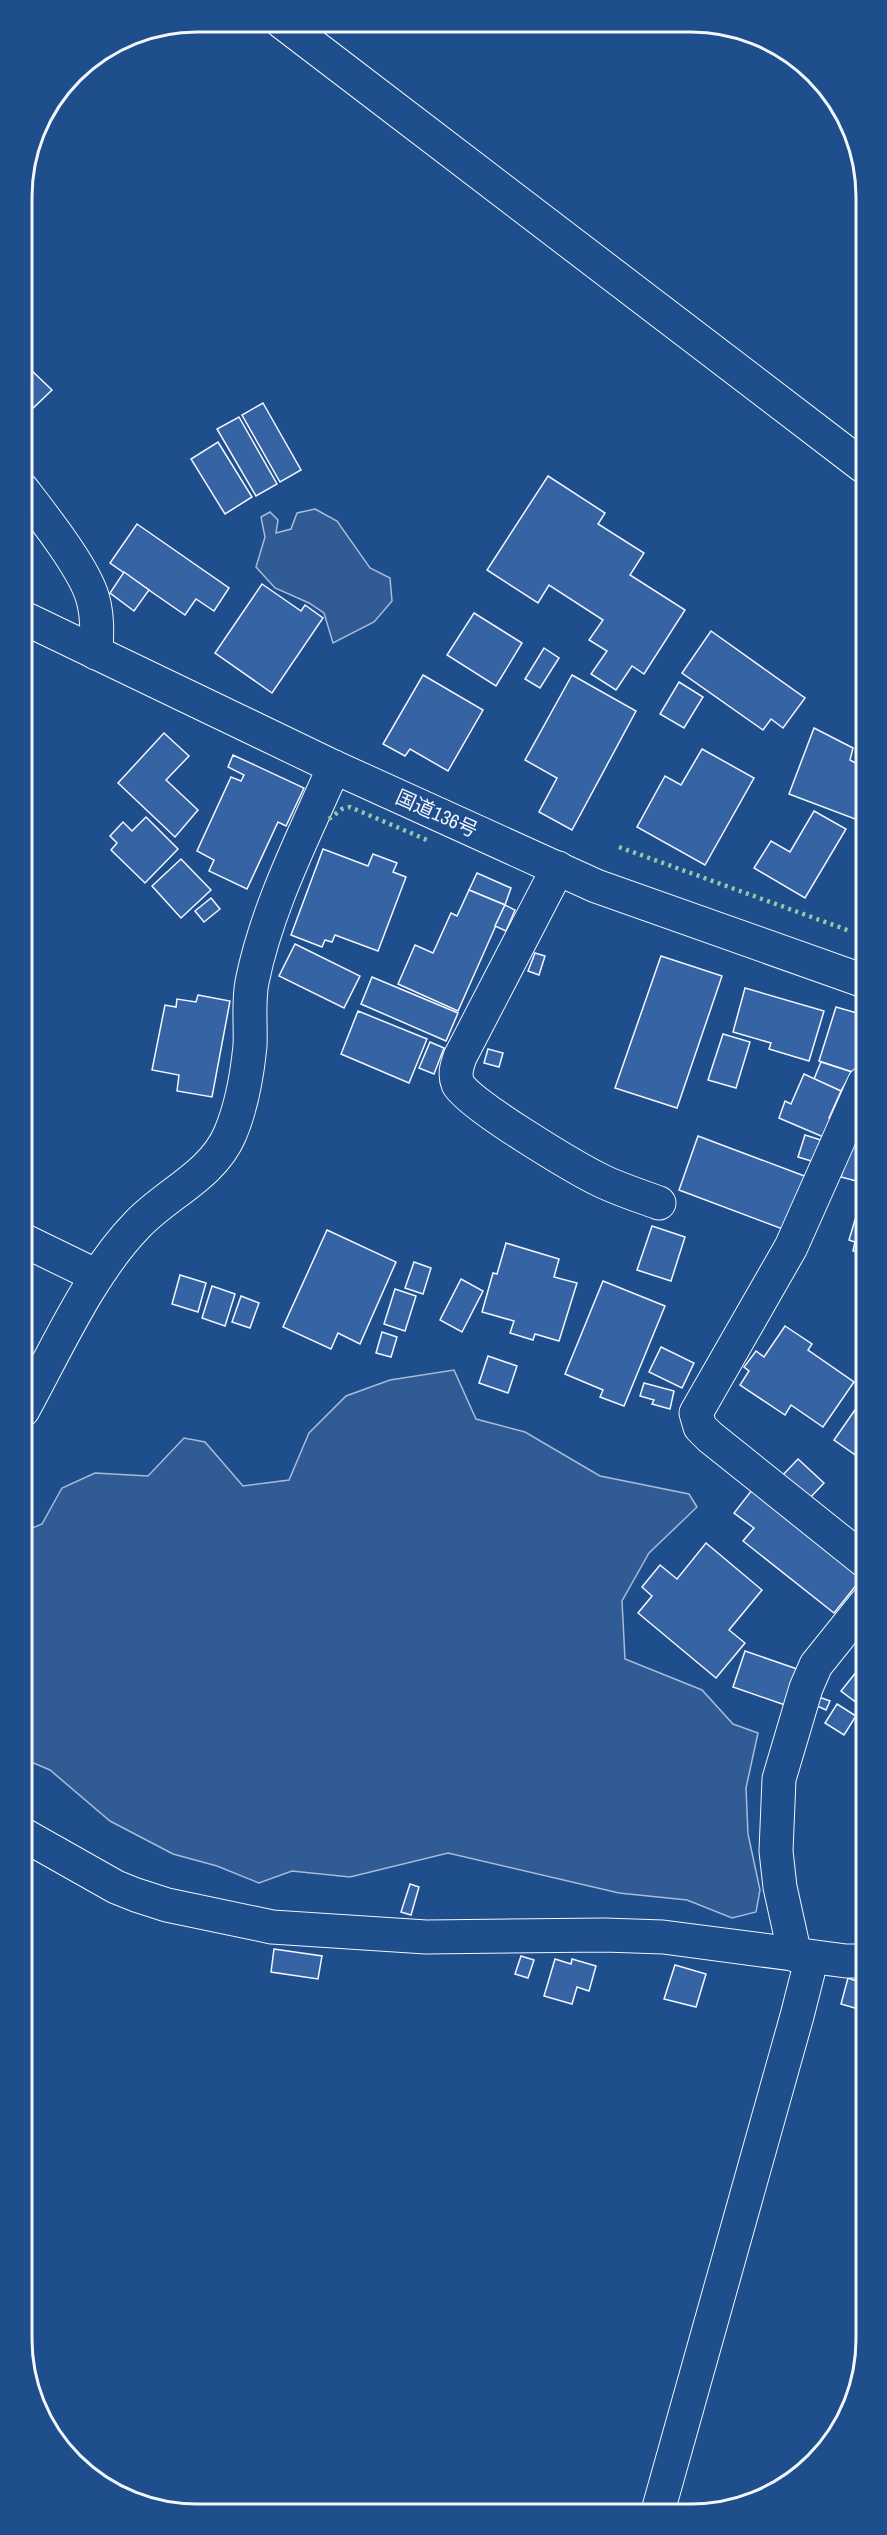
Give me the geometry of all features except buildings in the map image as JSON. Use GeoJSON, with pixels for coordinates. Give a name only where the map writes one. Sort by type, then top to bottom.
{"type":"FeatureCollection","features":[{"type":"Feature","properties":{"kind":"main road"},"geometry":{"type":"LineString","coordinates":[[295,32],[856,461]]}},
{"type":"Feature","properties":{"kind":"main road"},"geometry":{"type":"LineString","coordinates":[[32,503],[74,563],[91,592],[96,615],[96,653]]}},
{"type":"Feature","properties":{"kind":"main road","name":"国道136号"},"geometry":{"type":"LineString","coordinates":[[32,622],[334,767],[596,886],[856,978]]}},
{"type":"Feature","properties":{"kind":"main road"},"geometry":{"type":"LineString","coordinates":[[31,1395],[97,1275],[136,1225],[208,1167],[229,1135],[243,1094],[250,1046],[252,984],[264,937],[287,874],[334,767]]}},
{"type":"Feature","properties":{"kind":"main road"},"geometry":{"type":"LineString","coordinates":[[558,868],[460,1057],[455,1071],[458,1084],[483,1108],[576,1166],[614,1186],[659,1203]]}},
{"type":"Feature","properties":{"kind":"main road"},"geometry":{"type":"LineString","coordinates":[[855,1553],[710,1437],[700,1427],[696,1413],[791,1247],[856,1102]]}},
{"type":"Feature","properties":{"kind":"main road"},"geometry":{"type":"LineString","coordinates":[[32,1244],[97,1275]]}},
{"type":"Feature","properties":{"kind":"main road"},"geometry":{"type":"LineString","coordinates":[[660,2504],[797,2016],[804,1956],[780,1887],[776,1851],[779,1779],[806,1688],[816,1665],[855,1616]]}},
{"type":"Feature","properties":{"kind":"main road"},"geometry":{"type":"LineString","coordinates":[[31,1839],[116,1887],[136,1895],[167,1905],[272,1927],[426,1937],[605,1935],[663,1937],[804,1956],[855,1960]]}},
{"type":"Feature","properties":{"kind":"shaded area"},"geometry":{"type":"Polygon","coordinates":[[[315,509],[337,521],[370,568],[390,578],[392,601],[374,622],[333,643],[324,613],[309,603],[275,588],[256,567],[265,537],[261,517],[270,512],[278,520],[276,533],[291,529],[297,513],[315,509]]]}},
{"type":"Feature","properties":{"kind":"shaded area"},"geometry":{"type":"Polygon","coordinates":[[[454,1370],[476,1419],[525,1432],[600,1476],[689,1494],[697,1507],[649,1553],[622,1601],[625,1659],[702,1690],[733,1724],[758,1733],[746,1788],[748,1834],[760,1890],[756,1912],[732,1918],[687,1900],[619,1893],[448,1853],[350,1877],[292,1871],[259,1883],[217,1866],[173,1854],[110,1821],[50,1770],[31,1762],[31,1528],[42,1524],[62,1488],[95,1473],[148,1476],[184,1438],[205,1442],[243,1486],[289,1480],[309,1433],[346,1396],[390,1380],[454,1370]]]}},
{"type":"Feature","properties":{"kind":"hedge"},"geometry":{"type":"LineString","coordinates":[[329,819],[342,809],[350,807],[427,840]]}},
{"type":"Feature","properties":{"kind":"hedge"},"geometry":{"type":"LineString","coordinates":[[619,847],[850,931]]}}]}
